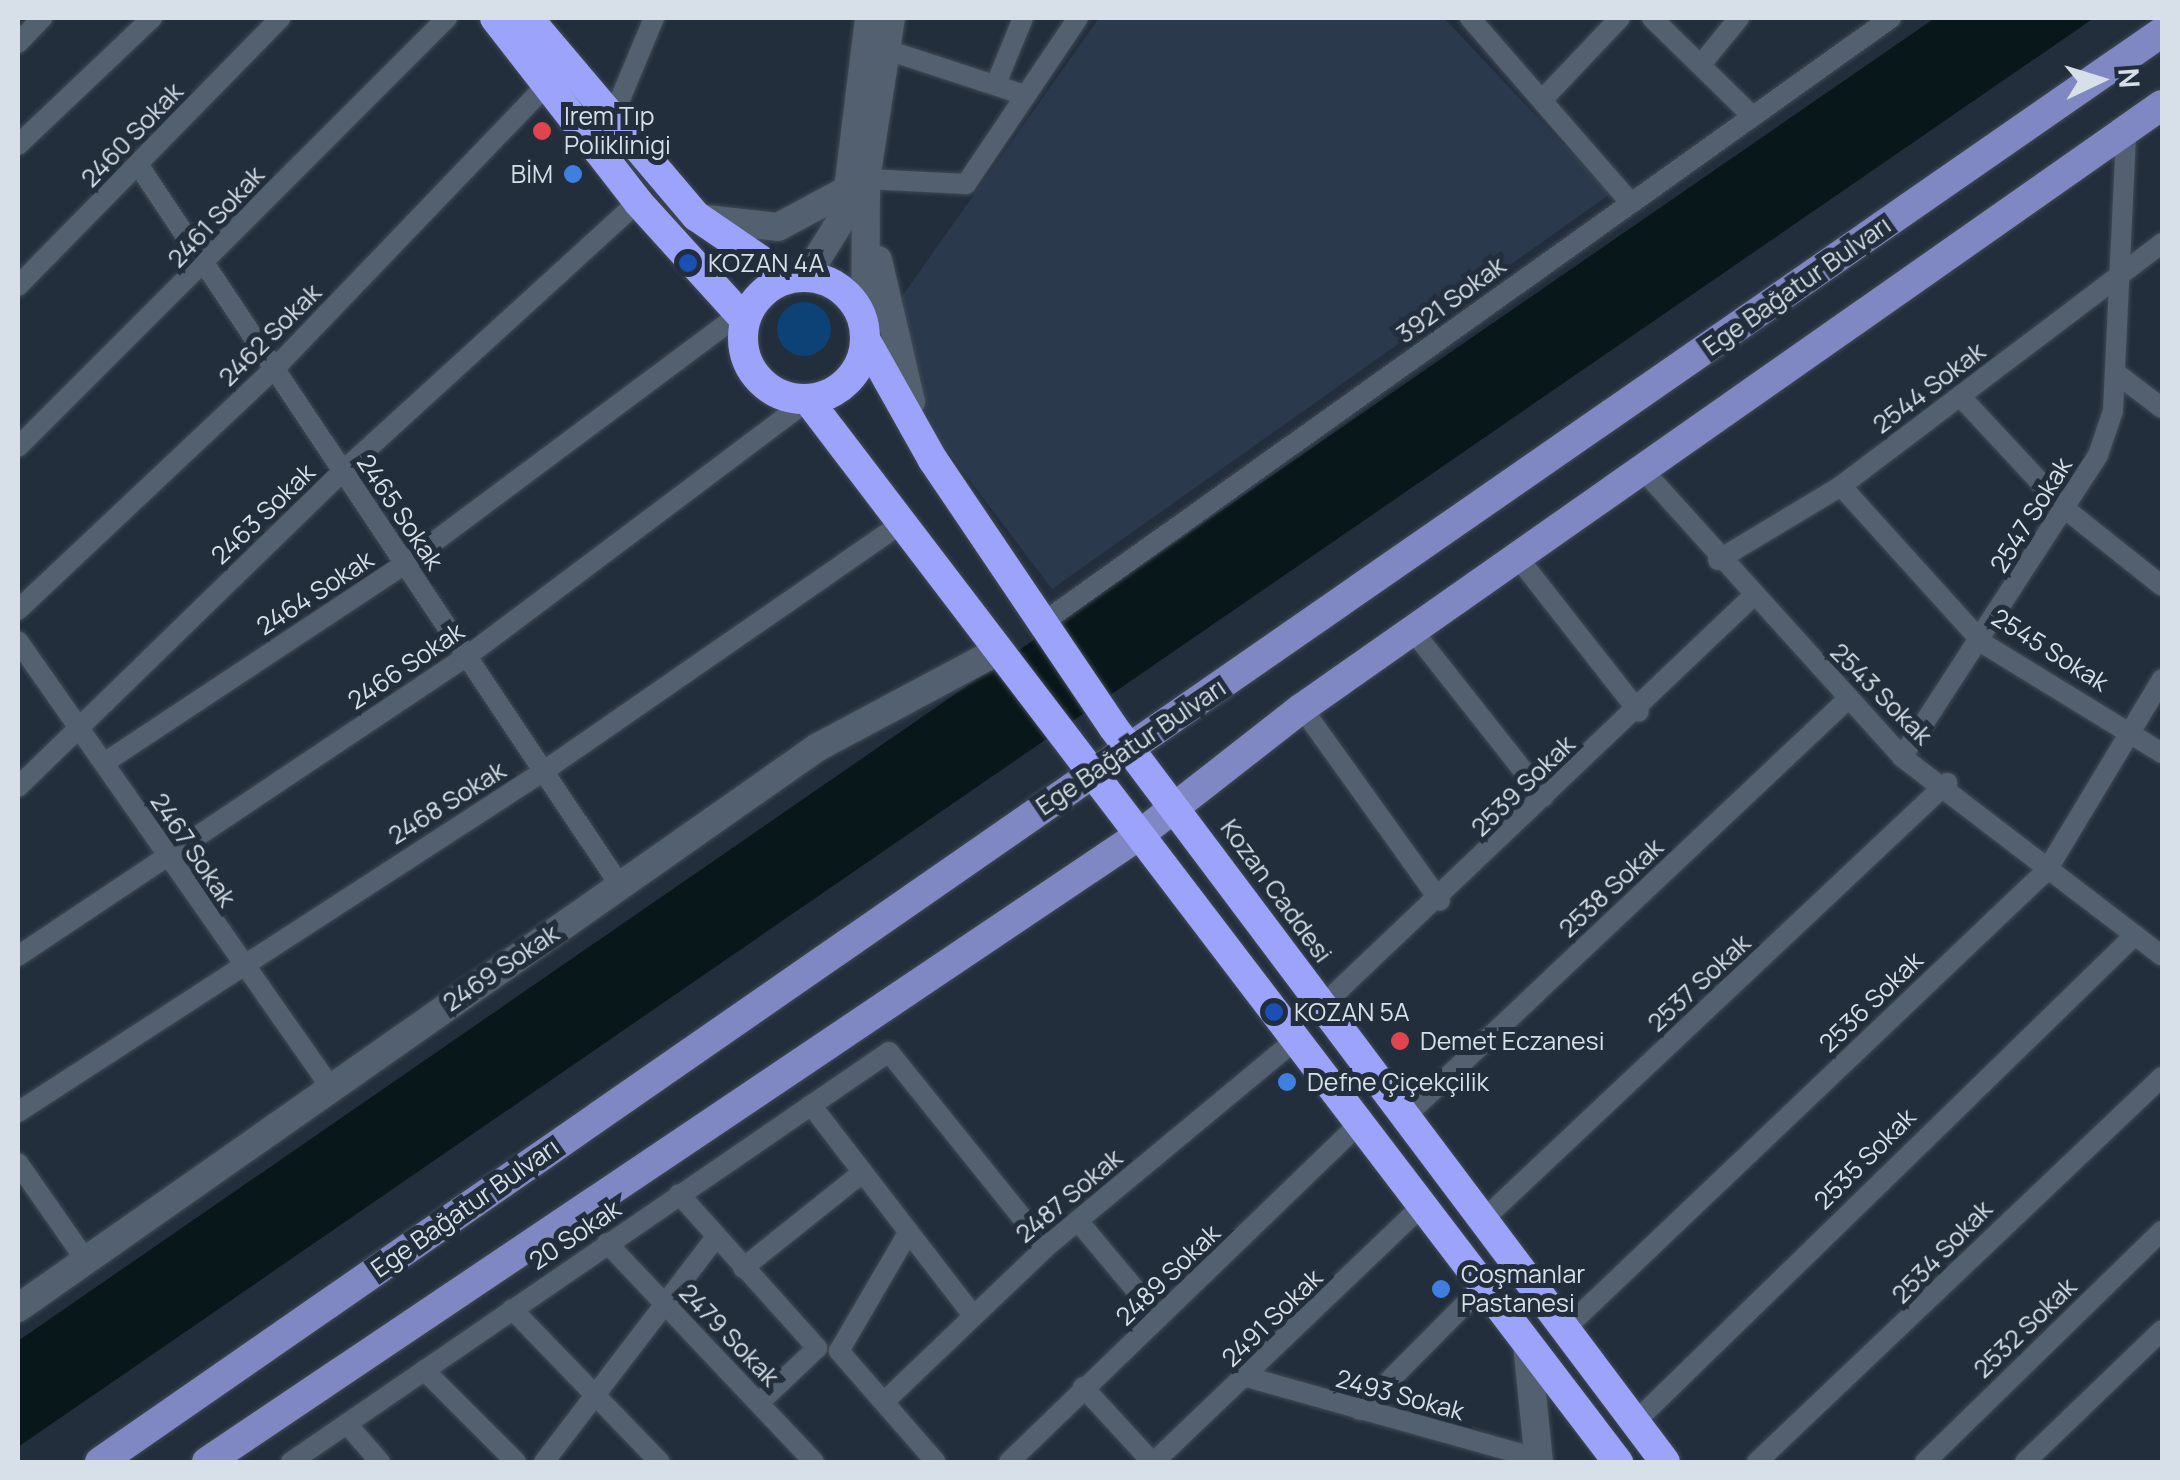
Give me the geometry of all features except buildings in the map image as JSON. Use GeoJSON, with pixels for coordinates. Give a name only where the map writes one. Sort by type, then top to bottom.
{"type":"FeatureCollection","features":[{"type":"Feature","properties":{"kind":"highway"},"geometry":{"type":"LineString","coordinates":[[495,18],[638,202],[742,317],[745,354],[760,380],[808,400],[896,527],[998,651],[1618,1462]]}},
{"type":"Feature","properties":{"kind":"highway"},"geometry":{"type":"LineString","coordinates":[[528,18],[611,121],[696,216],[788,278],[830,282],[850,298],[865,339],[853,373],[808,400]]}},
{"type":"Feature","properties":{"kind":"highway"},"geometry":{"type":"LineString","coordinates":[[742,317],[753,302],[788,278]]}},
{"type":"Feature","properties":{"kind":"highway","name":"Kozan Caddesi"},"geometry":{"type":"LineString","coordinates":[[865,339],[933,460],[1122,738],[1570,1328],[1664,1462]]}},
{"type":"Feature","properties":{"kind":"highway"},"geometry":{"type":"LineString","coordinates":[[1539,1322],[1570,1328],[1560,1364],[1535,1355],[1539,1322]]}},
{"type":"Feature","properties":{"kind":"main road","name":"Ege Bağatur Bulvarı"},"geometry":{"type":"LineString","coordinates":[[100,1462],[1080,762],[1122,738],[2162,32]]}},
{"type":"Feature","properties":{"kind":"main road"},"geometry":{"type":"LineString","coordinates":[[207,1462],[1138,836],[1302,708],[2162,105]]}},
{"type":"Feature","properties":{"kind":"street"},"geometry":{"type":"LineString","coordinates":[[18,42],[42,18]]}},
{"type":"Feature","properties":{"kind":"street"},"geometry":{"type":"LineString","coordinates":[[18,145],[152,18]]}},
{"type":"Feature","properties":{"kind":"street","name":"2460 Sokak"},"geometry":{"type":"LineString","coordinates":[[18,286],[280,18]]}},
{"type":"Feature","properties":{"kind":"street","name":"2461 Sokak"},"geometry":{"type":"LineString","coordinates":[[18,447],[202,269],[447,18]]}},
{"type":"Feature","properties":{"kind":"street"},"geometry":{"type":"LineString","coordinates":[[611,121],[654,18]]}},
{"type":"Feature","properties":{"kind":"street"},"geometry":{"type":"LineString","coordinates":[[865,339],[860,192],[869,18]]}},
{"type":"Feature","properties":{"kind":"street"},"geometry":{"type":"LineString","coordinates":[[788,278],[810,270],[860,192],[882,48],[891,18]]}},
{"type":"Feature","properties":{"kind":"street"},"geometry":{"type":"LineString","coordinates":[[998,79],[1023,18]]}},
{"type":"Feature","properties":{"kind":"street"},"geometry":{"type":"LineString","coordinates":[[696,216],[778,227],[860,192],[966,184],[1078,18]]}},
{"type":"Feature","properties":{"kind":"street"},"geometry":{"type":"LineString","coordinates":[[1470,18],[1544,98],[1630,202]]}},
{"type":"Feature","properties":{"kind":"street"},"geometry":{"type":"LineString","coordinates":[[1544,98],[1620,18]]}},
{"type":"Feature","properties":{"kind":"street"},"geometry":{"type":"LineString","coordinates":[[1652,18],[1704,62],[1752,116]]}},
{"type":"Feature","properties":{"kind":"street"},"geometry":{"type":"LineString","coordinates":[[1704,62],[1738,18]]}},
{"type":"Feature","properties":{"kind":"street","name":"3921 Sokak"},"geometry":{"type":"LineString","coordinates":[[1042,624],[1891,18]]}},
{"type":"Feature","properties":{"kind":"street"},"geometry":{"type":"LineString","coordinates":[[882,48],[998,79],[1025,95]]}},
{"type":"Feature","properties":{"kind":"street","name":"2462 Sokak"},"geometry":{"type":"LineString","coordinates":[[18,610],[277,366],[547,84]]}},
{"type":"Feature","properties":{"kind":"street","name":"2547 Sokak"},"geometry":{"type":"LineString","coordinates":[[1902,757],[1984,644],[2098,455],[2116,373],[2125,271],[2126,131]]}},
{"type":"Feature","properties":{"kind":"street","name":"2465 Sokak"},"geometry":{"type":"LineString","coordinates":[[138,166],[202,269],[277,366],[403,565],[470,654],[540,773],[620,886]]}},
{"type":"Feature","properties":{"kind":"street"},"geometry":{"type":"LineString","coordinates":[[860,192],[900,372],[933,460]]}},
{"type":"Feature","properties":{"kind":"street","name":"2463 Sokak"},"geometry":{"type":"LineString","coordinates":[[18,788],[342,472],[638,202]]}},
{"type":"Feature","properties":{"kind":"street","name":"2544 Sokak"},"geometry":{"type":"LineString","coordinates":[[1718,560],[1840,486],[2162,243]]}},
{"type":"Feature","properties":{"kind":"street","name":"2464 Sokak"},"geometry":{"type":"LineString","coordinates":[[104,763],[403,565],[742,317]]}},
{"type":"Feature","properties":{"kind":"street"},"geometry":{"type":"LineString","coordinates":[[2116,373],[2162,408]]}},
{"type":"Feature","properties":{"kind":"street"},"geometry":{"type":"LineString","coordinates":[[1960,396],[2064,508],[2162,586]]}},
{"type":"Feature","properties":{"kind":"street","name":"2466 Sokak"},"geometry":{"type":"LineString","coordinates":[[18,956],[470,654],[808,400]]}},
{"type":"Feature","properties":{"kind":"street","name":"2543 Sokak"},"geometry":{"type":"LineString","coordinates":[[1642,470],[1718,560],[1902,757],[1947,784],[2047,870],[2162,956]]}},
{"type":"Feature","properties":{"kind":"street","name":"2545 Sokak"},"geometry":{"type":"LineString","coordinates":[[1840,486],[1984,644],[2129,728],[2162,753]]}},
{"type":"Feature","properties":{"kind":"street","name":"2468 Sokak"},"geometry":{"type":"LineString","coordinates":[[18,1112],[240,962],[540,773],[896,527]]}},
{"type":"Feature","properties":{"kind":"street"},"geometry":{"type":"LineString","coordinates":[[1518,559],[1639,712]]}},
{"type":"Feature","properties":{"kind":"street","name":"2539 Sokak"},"geometry":{"type":"LineString","coordinates":[[1323,1005],[1440,902],[1544,797],[1639,712],[1752,597]]}},
{"type":"Feature","properties":{"kind":"street"},"geometry":{"type":"LineString","coordinates":[[1413,630],[1544,797]]}},
{"type":"Feature","properties":{"kind":"street","name":"2467 Sokak"},"geometry":{"type":"LineString","coordinates":[[18,641],[83,726],[165,857],[329,1085]]}},
{"type":"Feature","properties":{"kind":"street","name":"2469 Sokak"},"geometry":{"type":"LineString","coordinates":[[18,1308],[329,1085],[818,747],[998,651]]}},
{"type":"Feature","properties":{"kind":"street","name":"2536 Sokak"},"geometry":{"type":"LineString","coordinates":[[1570,1328],[2047,870],[2162,678]]}},
{"type":"Feature","properties":{"kind":"street","name":"2538 Sokak"},"geometry":{"type":"LineString","coordinates":[[1408,1114],[1848,698]]}},
{"type":"Feature","properties":{"kind":"street"},"geometry":{"type":"LineString","coordinates":[[1302,708],[1440,902]]}},
{"type":"Feature","properties":{"kind":"street","name":"2537 Sokak"},"geometry":{"type":"LineString","coordinates":[[1484,1218],[1947,784]]}},
{"type":"Feature","properties":{"kind":"street","name":"2535 Sokak"},"geometry":{"type":"LineString","coordinates":[[1636,1422],[2135,936]]}},
{"type":"Feature","properties":{"kind":"street","name":"2487 Sokak"},"geometry":{"type":"LineString","coordinates":[[885,1401],[1046,1247],[1295,1040]]}},
{"type":"Feature","properties":{"kind":"street","name":"20 Sokak"},"geometry":{"type":"LineString","coordinates":[[291,1462],[889,1052],[1046,1247]]}},
{"type":"Feature","properties":{"kind":"street","name":"2534 Sokak"},"geometry":{"type":"LineString","coordinates":[[1757,1462],[2162,1076]]}},
{"type":"Feature","properties":{"kind":"street"},"geometry":{"type":"LineString","coordinates":[[811,1104],[972,1314]]}},
{"type":"Feature","properties":{"kind":"street","name":"2489 Sokak"},"geometry":{"type":"LineString","coordinates":[[1010,1462],[1082,1387],[1360,1123]]}},
{"type":"Feature","properties":{"kind":"street"},"geometry":{"type":"LineString","coordinates":[[18,1163],[85,1258]]}},
{"type":"Feature","properties":{"kind":"street"},"geometry":{"type":"LineString","coordinates":[[743,1268],[862,1173]]}},
{"type":"Feature","properties":{"kind":"street"},"geometry":{"type":"LineString","coordinates":[[679,1194],[817,1348],[759,1403]]}},
{"type":"Feature","properties":{"kind":"street","name":"2491 Sokak"},"geometry":{"type":"LineString","coordinates":[[1153,1462],[1247,1377],[1422,1206]]}},
{"type":"Feature","properties":{"kind":"street"},"geometry":{"type":"LineString","coordinates":[[1078,1221],[1159,1318]]}},
{"type":"Feature","properties":{"kind":"street","name":"2532 Sokak"},"geometry":{"type":"LineString","coordinates":[[1926,1462],[2162,1232]]}},
{"type":"Feature","properties":{"kind":"street"},"geometry":{"type":"LineString","coordinates":[[908,1233],[839,1351],[936,1462]]}},
{"type":"Feature","properties":{"kind":"street"},"geometry":{"type":"LineString","coordinates":[[544,1462],[662,1301],[716,1237]]}},
{"type":"Feature","properties":{"kind":"street","name":"2479 Sokak"},"geometry":{"type":"LineString","coordinates":[[607,1243],[814,1462]]}},
{"type":"Feature","properties":{"kind":"street"},"geometry":{"type":"LineString","coordinates":[[1360,1410],[1483,1286]]}},
{"type":"Feature","properties":{"kind":"street"},"geometry":{"type":"LineString","coordinates":[[512,1308],[660,1462]]}},
{"type":"Feature","properties":{"kind":"street"},"geometry":{"type":"LineString","coordinates":[[2025,1462],[2162,1330]]}},
{"type":"Feature","properties":{"kind":"street"},"geometry":{"type":"LineString","coordinates":[[1535,1355],[1539,1461]]}},
{"type":"Feature","properties":{"kind":"street"},"geometry":{"type":"LineString","coordinates":[[424,1370],[516,1462]]}},
{"type":"Feature","properties":{"kind":"street","name":"2493 Sokak"},"geometry":{"type":"LineString","coordinates":[[1247,1377],[1539,1461]]}},
{"type":"Feature","properties":{"kind":"street"},"geometry":{"type":"LineString","coordinates":[[1082,1387],[1153,1462]]}},
{"type":"Feature","properties":{"kind":"street"},"geometry":{"type":"LineString","coordinates":[[346,1424],[380,1462]]}},
{"type":"Feature","properties":{"kind":"shaded area"},"geometry":{"type":"Polygon","coordinates":[[[1099,18],[1444,18],[1610,194],[1052,589],[918,412],[893,309],[1099,18]]]}},
{"type":"Feature","properties":{"kind":"shaded area"},"geometry":{"type":"Polygon","coordinates":[[[1935,18],[2094,18],[18,1447],[18,1341],[1935,18]]]}},
{"type":"Feature","properties":{"kind":"shaded area"},"geometry":{"type":"Polygon","coordinates":[[[804,302],[823,310],[831,329],[823,348],[804,356],[785,348],[777,329],[785,310],[804,302]]]}},
{"type":"Feature","properties":{"kind":"place","name":"Irem Tıp Poliklinigi"},"geometry":{"type":"Point","coordinates":[542,131]}},
{"type":"Feature","properties":{"kind":"place","name":"BİM"},"geometry":{"type":"Point","coordinates":[573,174]}},
{"type":"Feature","properties":{"kind":"place","name":"KOZAN 4A"},"geometry":{"type":"Point","coordinates":[688,263]}},
{"type":"Feature","properties":{"kind":"place","name":"KOZAN 5A"},"geometry":{"type":"Point","coordinates":[1274,1012]}},
{"type":"Feature","properties":{"kind":"place","name":"Demet Eczanesi"},"geometry":{"type":"Point","coordinates":[1400,1041]}},
{"type":"Feature","properties":{"kind":"place","name":"Defne Çiçekçilik"},"geometry":{"type":"Point","coordinates":[1287,1082]}},
{"type":"Feature","properties":{"kind":"place","name":"Coşmanlar Pastanesi"},"geometry":{"type":"Point","coordinates":[1441,1289]}}]}
